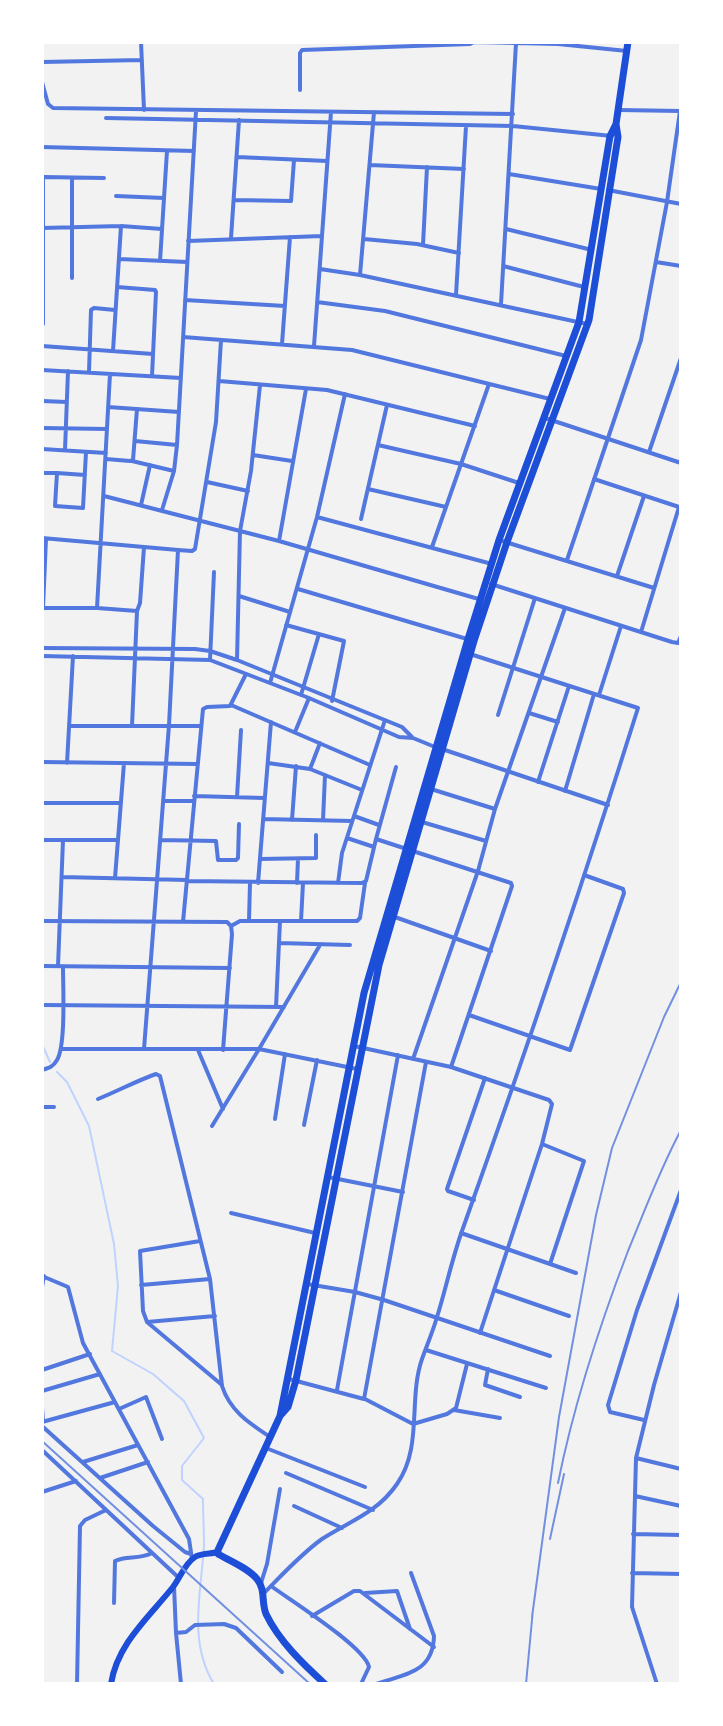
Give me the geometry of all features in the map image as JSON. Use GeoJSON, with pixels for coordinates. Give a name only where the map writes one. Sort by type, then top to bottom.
{"type":"FeatureCollection","features":[{"type":"Feature","properties":{"kind":"main road"},"geometry":{"type":"LineString","coordinates":[[218,1552],[280,1416],[281,1405],[292,1379],[358,1047],[364,993],[520,483],[587,324],[628,42]]}},
{"type":"Feature","properties":{"kind":"main road"},"geometry":{"type":"LineString","coordinates":[[489,584],[492,564],[528,486],[548,420],[551,399],[579,322],[605,190]]}},
{"type":"Feature","properties":{"kind":"main road"},"geometry":{"type":"LineString","coordinates":[[409,850],[421,822],[427,788]]}},
{"type":"Feature","properties":{"kind":"main road"},"geometry":{"type":"LineString","coordinates":[[310,1285],[317,1234],[332,1178]]}},
{"type":"Feature","properties":{"kind":"main road"},"geometry":{"type":"LineString","coordinates":[[111,1684],[119,1656],[134,1632],[174,1586],[193,1557],[218,1552],[255,1576],[264,1593],[265,1612],[273,1625],[301,1663],[325,1684]]}},
{"type":"Feature","properties":{"kind":"street"},"geometry":{"type":"LineString","coordinates":[[141,42],[144,110]]}},
{"type":"Feature","properties":{"kind":"street"},"geometry":{"type":"LineString","coordinates":[[300,90],[300,53],[302,50],[459,45],[473,42],[558,44],[627,51]]}},
{"type":"Feature","properties":{"kind":"street"},"geometry":{"type":"LineString","coordinates":[[501,304],[516,43]]}},
{"type":"Feature","properties":{"kind":"street"},"geometry":{"type":"LineString","coordinates":[[42,62],[142,60]]}},
{"type":"Feature","properties":{"kind":"street"},"geometry":{"type":"LineString","coordinates":[[42,82],[48,104],[53,108],[513,114]]}},
{"type":"Feature","properties":{"kind":"street"},"geometry":{"type":"LineString","coordinates":[[567,560],[641,340],[667,202],[681,111],[618,110]]}},
{"type":"Feature","properties":{"kind":"street"},"geometry":{"type":"LineString","coordinates":[[162,510],[174,471],[177,445],[196,111]]}},
{"type":"Feature","properties":{"kind":"street"},"geometry":{"type":"LineString","coordinates":[[314,346],[331,112]]}},
{"type":"Feature","properties":{"kind":"street"},"geometry":{"type":"LineString","coordinates":[[360,275],[374,112]]}},
{"type":"Feature","properties":{"kind":"street"},"geometry":{"type":"LineString","coordinates":[[106,118],[513,126],[614,137]]}},
{"type":"Feature","properties":{"kind":"street"},"geometry":{"type":"LineString","coordinates":[[231,238],[239,120]]}},
{"type":"Feature","properties":{"kind":"street"},"geometry":{"type":"LineString","coordinates":[[456,295],[466,126]]}},
{"type":"Feature","properties":{"kind":"street"},"geometry":{"type":"LineString","coordinates":[[42,147],[194,150]]}},
{"type":"Feature","properties":{"kind":"street"},"geometry":{"type":"LineString","coordinates":[[160,261],[167,151]]}},
{"type":"Feature","properties":{"kind":"street"},"geometry":{"type":"LineString","coordinates":[[237,158],[327,161]]}},
{"type":"Feature","properties":{"kind":"street"},"geometry":{"type":"LineString","coordinates":[[234,200],[291,201],[294,160]]}},
{"type":"Feature","properties":{"kind":"street"},"geometry":{"type":"LineString","coordinates":[[370,165],[464,169]]}},
{"type":"Feature","properties":{"kind":"street"},"geometry":{"type":"LineString","coordinates":[[423,245],[427,167]]}},
{"type":"Feature","properties":{"kind":"street"},"geometry":{"type":"LineString","coordinates":[[509,174],[681,204]]}},
{"type":"Feature","properties":{"kind":"street"},"geometry":{"type":"LineString","coordinates":[[43,324],[42,177],[104,178]]}},
{"type":"Feature","properties":{"kind":"street"},"geometry":{"type":"LineString","coordinates":[[72,178],[72,278]]}},
{"type":"Feature","properties":{"kind":"street"},"geometry":{"type":"LineString","coordinates":[[116,196],[164,198]]}},
{"type":"Feature","properties":{"kind":"street"},"geometry":{"type":"LineString","coordinates":[[43,228],[121,226],[162,229]]}},
{"type":"Feature","properties":{"kind":"street"},"geometry":{"type":"LineString","coordinates":[[113,351],[121,226]]}},
{"type":"Feature","properties":{"kind":"street"},"geometry":{"type":"LineString","coordinates":[[506,229],[592,250]]}},
{"type":"Feature","properties":{"kind":"street"},"geometry":{"type":"LineString","coordinates":[[188,241],[322,236]]}},
{"type":"Feature","properties":{"kind":"street"},"geometry":{"type":"LineString","coordinates":[[282,344],[290,237]]}},
{"type":"Feature","properties":{"kind":"street"},"geometry":{"type":"LineString","coordinates":[[364,239],[423,245],[459,253]]}},
{"type":"Feature","properties":{"kind":"street"},"geometry":{"type":"LineString","coordinates":[[119,258],[187,262]]}},
{"type":"Feature","properties":{"kind":"street"},"geometry":{"type":"LineString","coordinates":[[656,262],[681,266]]}},
{"type":"Feature","properties":{"kind":"street"},"geometry":{"type":"LineString","coordinates":[[503,266],[586,288]]}},
{"type":"Feature","properties":{"kind":"street"},"geometry":{"type":"LineString","coordinates":[[320,269],[501,304],[587,324]]}},
{"type":"Feature","properties":{"kind":"street"},"geometry":{"type":"LineString","coordinates":[[117,287],[156,292],[152,376]]}},
{"type":"Feature","properties":{"kind":"street"},"geometry":{"type":"LineString","coordinates":[[185,300],[285,306]]}},
{"type":"Feature","properties":{"kind":"street"},"geometry":{"type":"LineString","coordinates":[[317,302],[385,311],[567,356]]}},
{"type":"Feature","properties":{"kind":"street"},"geometry":{"type":"LineString","coordinates":[[89,372],[91,310],[115,310]]}},
{"type":"Feature","properties":{"kind":"street"},"geometry":{"type":"LineString","coordinates":[[183,337],[352,350],[551,399]]}},
{"type":"Feature","properties":{"kind":"street"},"geometry":{"type":"LineString","coordinates":[[137,611],[43,608],[44,538],[177,550],[192,551],[195,549],[216,422],[221,340]]}},
{"type":"Feature","properties":{"kind":"street"},"geometry":{"type":"LineString","coordinates":[[42,346],[153,354]]}},
{"type":"Feature","properties":{"kind":"street"},"geometry":{"type":"LineString","coordinates":[[649,452],[681,358]]}},
{"type":"Feature","properties":{"kind":"street"},"geometry":{"type":"LineString","coordinates":[[42,370],[181,378]]}},
{"type":"Feature","properties":{"kind":"street"},"geometry":{"type":"LineString","coordinates":[[65,450],[68,371]]}},
{"type":"Feature","properties":{"kind":"street"},"geometry":{"type":"LineString","coordinates":[[97,608],[110,374]]}},
{"type":"Feature","properties":{"kind":"street"},"geometry":{"type":"LineString","coordinates":[[219,381],[327,390],[475,426]]}},
{"type":"Feature","properties":{"kind":"street"},"geometry":{"type":"LineString","coordinates":[[432,547],[489,384]]}},
{"type":"Feature","properties":{"kind":"street"},"geometry":{"type":"LineString","coordinates":[[237,660],[240,531],[253,455],[260,385]]}},
{"type":"Feature","properties":{"kind":"street"},"geometry":{"type":"LineString","coordinates":[[279,542],[306,388]]}},
{"type":"Feature","properties":{"kind":"street"},"geometry":{"type":"LineString","coordinates":[[270,683],[317,517],[345,394]]}},
{"type":"Feature","properties":{"kind":"street"},"geometry":{"type":"LineString","coordinates":[[42,401],[67,402]]}},
{"type":"Feature","properties":{"kind":"street"},"geometry":{"type":"LineString","coordinates":[[361,519],[387,405]]}},
{"type":"Feature","properties":{"kind":"street"},"geometry":{"type":"LineString","coordinates":[[108,407],[179,412]]}},
{"type":"Feature","properties":{"kind":"street"},"geometry":{"type":"LineString","coordinates":[[132,461],[137,409]]}},
{"type":"Feature","properties":{"kind":"street"},"geometry":{"type":"LineString","coordinates":[[548,420],[681,463]]}},
{"type":"Feature","properties":{"kind":"street"},"geometry":{"type":"LineString","coordinates":[[42,428],[107,429]]}},
{"type":"Feature","properties":{"kind":"street"},"geometry":{"type":"LineString","coordinates":[[135,441],[177,445]]}},
{"type":"Feature","properties":{"kind":"street"},"geometry":{"type":"LineString","coordinates":[[378,446],[461,464],[528,486]]}},
{"type":"Feature","properties":{"kind":"street"},"geometry":{"type":"LineString","coordinates":[[42,449],[106,453]]}},
{"type":"Feature","properties":{"kind":"street"},"geometry":{"type":"LineString","coordinates":[[57,473],[55,506],[84,507],[86,452]]}},
{"type":"Feature","properties":{"kind":"street"},"geometry":{"type":"LineString","coordinates":[[253,455],[292,461]]}},
{"type":"Feature","properties":{"kind":"street"},"geometry":{"type":"LineString","coordinates":[[106,459],[132,461],[174,471]]}},
{"type":"Feature","properties":{"kind":"street"},"geometry":{"type":"LineString","coordinates":[[141,505],[150,465]]}},
{"type":"Feature","properties":{"kind":"street"},"geometry":{"type":"LineString","coordinates":[[42,473],[85,475]]}},
{"type":"Feature","properties":{"kind":"street"},"geometry":{"type":"LineString","coordinates":[[594,479],[680,507],[641,632]]}},
{"type":"Feature","properties":{"kind":"street"},"geometry":{"type":"LineString","coordinates":[[207,482],[248,491]]}},
{"type":"Feature","properties":{"kind":"street"},"geometry":{"type":"LineString","coordinates":[[368,489],[446,507]]}},
{"type":"Feature","properties":{"kind":"street"},"geometry":{"type":"LineString","coordinates":[[104,496],[200,520],[484,600]]}},
{"type":"Feature","properties":{"kind":"street"},"geometry":{"type":"LineString","coordinates":[[617,576],[644,496]]}},
{"type":"Feature","properties":{"kind":"street"},"geometry":{"type":"LineString","coordinates":[[317,517],[492,564]]}},
{"type":"Feature","properties":{"kind":"street"},"geometry":{"type":"LineString","coordinates":[[503,541],[654,588]]}},
{"type":"Feature","properties":{"kind":"street"},"geometry":{"type":"LineString","coordinates":[[132,726],[137,611],[140,603],[144,547]]}},
{"type":"Feature","properties":{"kind":"street"},"geometry":{"type":"LineString","coordinates":[[144,1049],[174,650],[177,550]]}},
{"type":"Feature","properties":{"kind":"street"},"geometry":{"type":"LineString","coordinates":[[210,660],[214,572]]}},
{"type":"Feature","properties":{"kind":"street"},"geometry":{"type":"LineString","coordinates":[[489,584],[675,643],[679,642],[681,636]]}},
{"type":"Feature","properties":{"kind":"street"},"geometry":{"type":"LineString","coordinates":[[298,589],[471,640]]}},
{"type":"Feature","properties":{"kind":"street"},"geometry":{"type":"LineString","coordinates":[[239,596],[290,612]]}},
{"type":"Feature","properties":{"kind":"street"},"geometry":{"type":"LineString","coordinates":[[498,715],[535,598]]}},
{"type":"Feature","properties":{"kind":"street"},"geometry":{"type":"LineString","coordinates":[[413,1059],[478,871],[495,809],[565,608]]}},
{"type":"Feature","properties":{"kind":"street"},"geometry":{"type":"LineString","coordinates":[[286,625],[345,642],[330,707]]}},
{"type":"Feature","properties":{"kind":"street"},"geometry":{"type":"LineString","coordinates":[[565,791],[621,626]]}},
{"type":"Feature","properties":{"kind":"street"},"geometry":{"type":"LineString","coordinates":[[301,695],[318,634]]}},
{"type":"Feature","properties":{"kind":"street"},"geometry":{"type":"LineString","coordinates":[[42,648],[210,651],[402,727],[413,738]]}},
{"type":"Feature","properties":{"kind":"street"},"geometry":{"type":"LineString","coordinates":[[264,1593],[313,1546],[373,1510],[398,1483],[406,1467],[413,1445],[417,1378],[461,1233],[513,1088],[608,805],[638,708],[467,652]]}},
{"type":"Feature","properties":{"kind":"street"},"geometry":{"type":"LineString","coordinates":[[42,656],[210,660],[399,736],[413,738],[608,805]]}},
{"type":"Feature","properties":{"kind":"street"},"geometry":{"type":"LineString","coordinates":[[68,763],[73,656]]}},
{"type":"Feature","properties":{"kind":"street"},"geometry":{"type":"LineString","coordinates":[[183,922],[204,708],[228,708],[246,674]]}},
{"type":"Feature","properties":{"kind":"street"},"geometry":{"type":"LineString","coordinates":[[538,782],[569,686]]}},
{"type":"Feature","properties":{"kind":"street"},"geometry":{"type":"LineString","coordinates":[[295,732],[309,698]]}},
{"type":"Feature","properties":{"kind":"street"},"geometry":{"type":"LineString","coordinates":[[231,705],[370,765]]}},
{"type":"Feature","properties":{"kind":"street"},"geometry":{"type":"LineString","coordinates":[[529,712],[558,722]]}},
{"type":"Feature","properties":{"kind":"street"},"geometry":{"type":"LineString","coordinates":[[338,883],[340,860],[385,720]]}},
{"type":"Feature","properties":{"kind":"street"},"geometry":{"type":"LineString","coordinates":[[258,883],[271,722]]}},
{"type":"Feature","properties":{"kind":"street"},"geometry":{"type":"LineString","coordinates":[[69,726],[201,726]]}},
{"type":"Feature","properties":{"kind":"street"},"geometry":{"type":"LineString","coordinates":[[237,797],[241,730]]}},
{"type":"Feature","properties":{"kind":"street"},"geometry":{"type":"LineString","coordinates":[[310,769],[320,743]]}},
{"type":"Feature","properties":{"kind":"street"},"geometry":{"type":"LineString","coordinates":[[42,762],[197,764]]}},
{"type":"Feature","properties":{"kind":"street"},"geometry":{"type":"LineString","coordinates":[[115,878],[124,763]]}},
{"type":"Feature","properties":{"kind":"street"},"geometry":{"type":"LineString","coordinates":[[268,763],[310,769],[362,790]]}},
{"type":"Feature","properties":{"kind":"street"},"geometry":{"type":"LineString","coordinates":[[292,820],[296,766]]}},
{"type":"Feature","properties":{"kind":"street"},"geometry":{"type":"LineString","coordinates":[[231,926],[240,921],[359,920],[379,825],[396,767]]}},
{"type":"Feature","properties":{"kind":"street"},"geometry":{"type":"LineString","coordinates":[[323,820],[325,775]]}},
{"type":"Feature","properties":{"kind":"street"},"geometry":{"type":"LineString","coordinates":[[427,788],[495,809]]}},
{"type":"Feature","properties":{"kind":"street"},"geometry":{"type":"LineString","coordinates":[[163,801],[237,797],[264,798]]}},
{"type":"Feature","properties":{"kind":"street"},"geometry":{"type":"LineString","coordinates":[[42,802],[121,803]]}},
{"type":"Feature","properties":{"kind":"street"},"geometry":{"type":"LineString","coordinates":[[263,819],[353,818],[379,825]]}},
{"type":"Feature","properties":{"kind":"street"},"geometry":{"type":"LineString","coordinates":[[421,822],[486,841]]}},
{"type":"Feature","properties":{"kind":"street"},"geometry":{"type":"LineString","coordinates":[[160,840],[217,841],[218,860],[236,860],[238,858],[239,824]]}},
{"type":"Feature","properties":{"kind":"street"},"geometry":{"type":"LineString","coordinates":[[260,859],[316,858],[316,835]]}},
{"type":"Feature","properties":{"kind":"street"},"geometry":{"type":"LineString","coordinates":[[347,838],[374,847]]}},
{"type":"Feature","properties":{"kind":"street"},"geometry":{"type":"LineString","coordinates":[[376,839],[478,871],[511,883],[512,886],[451,1067]]}},
{"type":"Feature","properties":{"kind":"street"},"geometry":{"type":"LineString","coordinates":[[42,840],[118,840]]}},
{"type":"Feature","properties":{"kind":"street"},"geometry":{"type":"LineString","coordinates":[[42,1070],[56,1063],[61,1049],[63,1004],[60,922],[63,840]]}},
{"type":"Feature","properties":{"kind":"street"},"geometry":{"type":"LineString","coordinates":[[297,883],[298,859]]}},
{"type":"Feature","properties":{"kind":"street"},"geometry":{"type":"LineString","coordinates":[[469,1015],[570,1050],[620,904],[623,889],[584,875]]}},
{"type":"Feature","properties":{"kind":"street"},"geometry":{"type":"LineString","coordinates":[[62,877],[250,883],[365,883]]}},
{"type":"Feature","properties":{"kind":"street"},"geometry":{"type":"LineString","coordinates":[[249,921],[250,883]]}},
{"type":"Feature","properties":{"kind":"street"},"geometry":{"type":"LineString","coordinates":[[301,921],[303,883]]}},
{"type":"Feature","properties":{"kind":"street"},"geometry":{"type":"LineString","coordinates":[[389,915],[490,951]]}},
{"type":"Feature","properties":{"kind":"street"},"geometry":{"type":"LineString","coordinates":[[42,921],[227,922],[231,926],[230,968],[223,1050]]}},
{"type":"Feature","properties":{"kind":"street"},"geometry":{"type":"LineString","coordinates":[[276,1007],[280,921]]}},
{"type":"Feature","properties":{"kind":"street"},"geometry":{"type":"LineString","coordinates":[[279,944],[350,945]]}},
{"type":"Feature","properties":{"kind":"street"},"geometry":{"type":"LineString","coordinates":[[212,1126],[320,945]]}},
{"type":"Feature","properties":{"kind":"street"},"geometry":{"type":"LineString","coordinates":[[42,966],[230,968]]}},
{"type":"Feature","properties":{"kind":"street"},"geometry":{"type":"LineString","coordinates":[[42,1005],[284,1007]]}},
{"type":"Feature","properties":{"kind":"street"},"geometry":{"type":"LineString","coordinates":[[358,1047],[451,1067],[549,1100],[552,1104],[542,1144],[480,1333]]}},
{"type":"Feature","properties":{"kind":"street"},"geometry":{"type":"LineString","coordinates":[[61,1049],[259,1049],[354,1068]]}},
{"type":"Feature","properties":{"kind":"street"},"geometry":{"type":"LineString","coordinates":[[198,1050],[223,1109]]}},
{"type":"Feature","properties":{"kind":"street"},"geometry":{"type":"LineString","coordinates":[[275,1119],[285,1054]]}},
{"type":"Feature","properties":{"kind":"street"},"geometry":{"type":"LineString","coordinates":[[337,1390],[398,1055]]}},
{"type":"Feature","properties":{"kind":"street"},"geometry":{"type":"LineString","coordinates":[[304,1125],[316,1060]]}},
{"type":"Feature","properties":{"kind":"street"},"geometry":{"type":"LineString","coordinates":[[364,1399],[426,1062]]}},
{"type":"Feature","properties":{"kind":"street"},"geometry":{"type":"LineString","coordinates":[[98,1099],[132,1086],[137,1080],[156,1074],[160,1076],[210,1279],[222,1386],[238,1414],[270,1438]]}},
{"type":"Feature","properties":{"kind":"street"},"geometry":{"type":"LineString","coordinates":[[474,1200],[447,1189],[485,1077]]}},
{"type":"Feature","properties":{"kind":"street"},"geometry":{"type":"LineString","coordinates":[[42,1107],[54,1107]]}},
{"type":"Feature","properties":{"kind":"street"},"geometry":{"type":"LineString","coordinates":[[542,1144],[584,1161],[549,1264]]}},
{"type":"Feature","properties":{"kind":"street"},"geometry":{"type":"LineString","coordinates":[[332,1178],[403,1192]]}},
{"type":"Feature","properties":{"kind":"street"},"geometry":{"type":"LineString","coordinates":[[644,1420],[610,1412],[608,1405],[640,1300],[681,1190]]}},
{"type":"Feature","properties":{"kind":"street"},"geometry":{"type":"LineString","coordinates":[[231,1213],[317,1234]]}},
{"type":"Feature","properties":{"kind":"street"},"geometry":{"type":"LineString","coordinates":[[461,1233],[576,1273]]}},
{"type":"Feature","properties":{"kind":"street"},"geometry":{"type":"LineString","coordinates":[[200,1241],[140,1251],[143,1311],[147,1322],[222,1386]]}},
{"type":"Feature","properties":{"kind":"street"},"geometry":{"type":"LineString","coordinates":[[42,1287],[43,1276],[68,1287],[83,1343],[189,1539],[193,1557]]}},
{"type":"Feature","properties":{"kind":"street"},"geometry":{"type":"LineString","coordinates":[[141,1285],[210,1279]]}},
{"type":"Feature","properties":{"kind":"street"},"geometry":{"type":"LineString","coordinates":[[310,1285],[355,1292],[384,1300],[550,1356]]}},
{"type":"Feature","properties":{"kind":"street"},"geometry":{"type":"LineString","coordinates":[[494,1290],[569,1316]]}},
{"type":"Feature","properties":{"kind":"street"},"geometry":{"type":"LineString","coordinates":[[657,1684],[632,1607],[636,1458],[644,1420],[681,1292]]}},
{"type":"Feature","properties":{"kind":"street"},"geometry":{"type":"LineString","coordinates":[[147,1322],[215,1316]]}},
{"type":"Feature","properties":{"kind":"street"},"geometry":{"type":"LineString","coordinates":[[426,1350],[546,1388]]}},
{"type":"Feature","properties":{"kind":"street"},"geometry":{"type":"LineString","coordinates":[[42,1370],[90,1354]]}},
{"type":"Feature","properties":{"kind":"street"},"geometry":{"type":"LineString","coordinates":[[454,1410],[467,1364]]}},
{"type":"Feature","properties":{"kind":"street"},"geometry":{"type":"LineString","coordinates":[[488,1369],[485,1385],[520,1397]]}},
{"type":"Feature","properties":{"kind":"street"},"geometry":{"type":"LineString","coordinates":[[42,1391],[100,1374]]}},
{"type":"Feature","properties":{"kind":"street"},"geometry":{"type":"LineString","coordinates":[[292,1379],[364,1399],[413,1424],[454,1410],[500,1418]]}},
{"type":"Feature","properties":{"kind":"street"},"geometry":{"type":"LineString","coordinates":[[119,1409],[146,1397],[162,1439]]}},
{"type":"Feature","properties":{"kind":"street"},"geometry":{"type":"LineString","coordinates":[[42,1423],[115,1402]]}},
{"type":"Feature","properties":{"kind":"street"},"geometry":{"type":"LineString","coordinates":[[42,1407],[42,1423],[153,1526],[193,1557]]}},
{"type":"Feature","properties":{"kind":"street"},"geometry":{"type":"LineString","coordinates":[[82,1462],[138,1445]]}},
{"type":"Feature","properties":{"kind":"street"},"geometry":{"type":"LineString","coordinates":[[265,1448],[364,1487]]}},
{"type":"Feature","properties":{"kind":"street"},"geometry":{"type":"LineString","coordinates":[[42,1450],[179,1578]]}},
{"type":"Feature","properties":{"kind":"street"},"geometry":{"type":"LineString","coordinates":[[636,1458],[681,1469]]}},
{"type":"Feature","properties":{"kind":"street"},"geometry":{"type":"LineString","coordinates":[[99,1478],[148,1462]]}},
{"type":"Feature","properties":{"kind":"street"},"geometry":{"type":"LineString","coordinates":[[286,1473],[373,1510]]}},
{"type":"Feature","properties":{"kind":"street"},"geometry":{"type":"LineString","coordinates":[[42,1492],[76,1481]]}},
{"type":"Feature","properties":{"kind":"street"},"geometry":{"type":"LineString","coordinates":[[261,1584],[267,1564],[280,1489]]}},
{"type":"Feature","properties":{"kind":"street"},"geometry":{"type":"LineString","coordinates":[[634,1496],[681,1506]]}},
{"type":"Feature","properties":{"kind":"street"},"geometry":{"type":"LineString","coordinates":[[294,1506],[342,1528]]}},
{"type":"Feature","properties":{"kind":"street"},"geometry":{"type":"LineString","coordinates":[[77,1684],[79,1615],[77,1578],[80,1526],[85,1520],[105,1510]]}},
{"type":"Feature","properties":{"kind":"street"},"geometry":{"type":"LineString","coordinates":[[633,1534],[681,1535]]}},
{"type":"Feature","properties":{"kind":"street"},"geometry":{"type":"LineString","coordinates":[[114,1603],[115,1561],[121,1558],[141,1558],[152,1553]]}},
{"type":"Feature","properties":{"kind":"street"},"geometry":{"type":"LineString","coordinates":[[632,1573],[681,1574]]}},
{"type":"Feature","properties":{"kind":"street"},"geometry":{"type":"LineString","coordinates":[[376,1684],[425,1665],[434,1647],[434,1636],[411,1574]]}},
{"type":"Feature","properties":{"kind":"street"},"geometry":{"type":"LineString","coordinates":[[174,1586],[181,1684]]}},
{"type":"Feature","properties":{"kind":"street"},"geometry":{"type":"LineString","coordinates":[[271,1586],[365,1656],[369,1667],[361,1684]]}},
{"type":"Feature","properties":{"kind":"street"},"geometry":{"type":"LineString","coordinates":[[312,1616],[354,1592],[360,1591],[434,1647]]}},
{"type":"Feature","properties":{"kind":"street"},"geometry":{"type":"LineString","coordinates":[[364,1593],[396,1591],[410,1629]]}},
{"type":"Feature","properties":{"kind":"street"},"geometry":{"type":"LineString","coordinates":[[176,1633],[189,1631],[191,1626],[195,1625],[230,1625],[282,1672]]}},
{"type":"Feature","properties":{"kind":"waterway"},"geometry":{"type":"LineString","coordinates":[[42,1044],[50,1062]]}},
{"type":"Feature","properties":{"kind":"waterway"},"geometry":{"type":"LineString","coordinates":[[57,1072],[67,1082],[89,1126],[114,1244],[118,1286],[112,1351],[153,1374],[184,1401],[204,1438],[182,1466],[182,1480],[203,1499],[204,1546],[199,1599],[199,1634],[206,1668],[214,1684]]}},
{"type":"Feature","properties":{"kind":"railway"},"geometry":{"type":"LineString","coordinates":[[532,1617],[559,1417],[596,1215],[612,1148],[664,1017],[681,982]]}},
{"type":"Feature","properties":{"kind":"railway"},"geometry":{"type":"LineString","coordinates":[[558,1483],[580,1394],[607,1308],[653,1190],[681,1130]]}},
{"type":"Feature","properties":{"kind":"railway"},"geometry":{"type":"LineString","coordinates":[[42,1441],[310,1684]]}},
{"type":"Feature","properties":{"kind":"railway"},"geometry":{"type":"LineString","coordinates":[[550,1539],[564,1474]]}},
{"type":"Feature","properties":{"kind":"railway"},"geometry":{"type":"LineString","coordinates":[[526,1684],[533,1609]]}}]}
